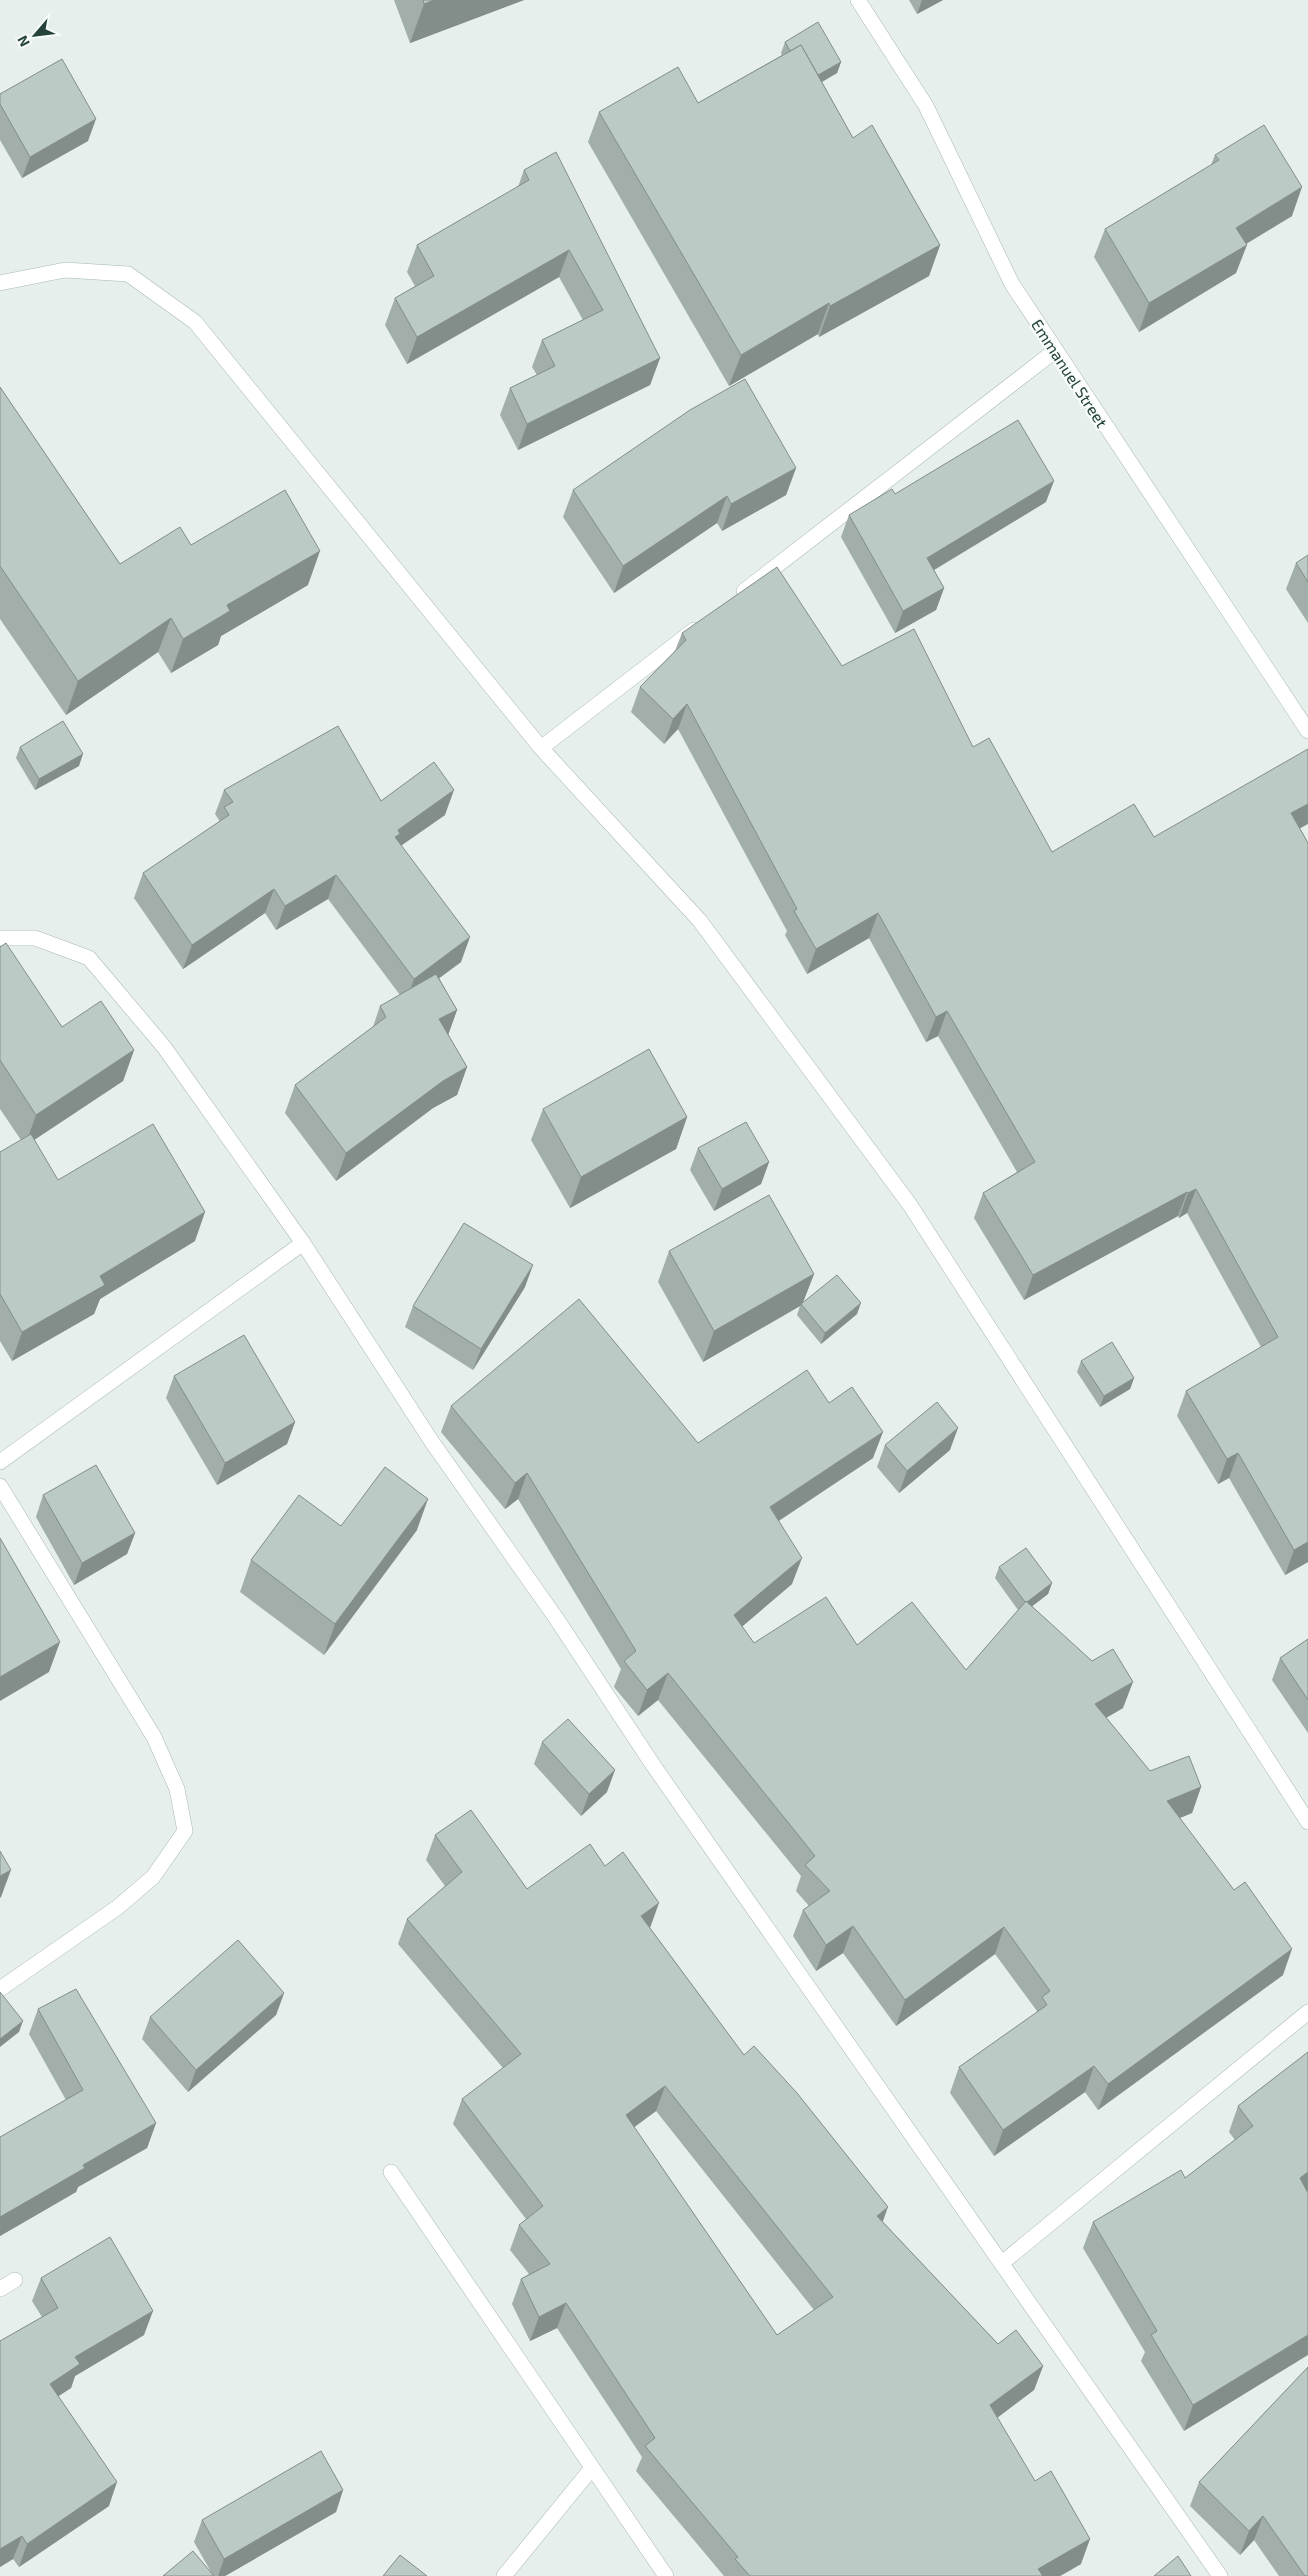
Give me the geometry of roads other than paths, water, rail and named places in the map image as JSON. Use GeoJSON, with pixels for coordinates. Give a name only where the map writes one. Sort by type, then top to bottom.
{"type":"FeatureCollection","features":[{"type":"Feature","properties":{"kind":"street","name":"Emmanuel Street"},"geometry":{"type":"LineString","coordinates":[[858,0],[926,106],[1012,284],[1308,731]]}},
{"type":"Feature","properties":{"kind":"street"},"geometry":{"type":"LineString","coordinates":[[0,283],[66,270],[128,274],[195,322],[541,748],[700,921],[910,1205],[1308,1822]]}},
{"type":"Feature","properties":{"kind":"street"},"geometry":{"type":"LineString","coordinates":[[736,598],[1056,350]]}},
{"type":"Feature","properties":{"kind":"street"},"geometry":{"type":"LineString","coordinates":[[541,748],[705,622]]}},
{"type":"Feature","properties":{"kind":"street"},"geometry":{"type":"LineString","coordinates":[[0,938],[35,938],[89,958],[164,1047],[303,1243],[432,1442],[556,1618],[653,1765],[1220,2576]]}},
{"type":"Feature","properties":{"kind":"street"},"geometry":{"type":"LineString","coordinates":[[0,1462],[303,1243]]}},
{"type":"Feature","properties":{"kind":"street"},"geometry":{"type":"LineString","coordinates":[[0,1486],[154,1737],[177,1789],[185,1832],[153,1877],[118,1907],[0,1989]]}},
{"type":"Feature","properties":{"kind":"street"},"geometry":{"type":"LineString","coordinates":[[1002,2264],[1308,2012]]}},
{"type":"Feature","properties":{"kind":"street"},"geometry":{"type":"LineString","coordinates":[[391,2172],[666,2576]]}},
{"type":"Feature","properties":{"kind":"street"},"geometry":{"type":"LineString","coordinates":[[0,2289],[15,2280]]}},
{"type":"Feature","properties":{"kind":"street"},"geometry":{"type":"LineString","coordinates":[[504,2576],[592,2468]]}}]}
